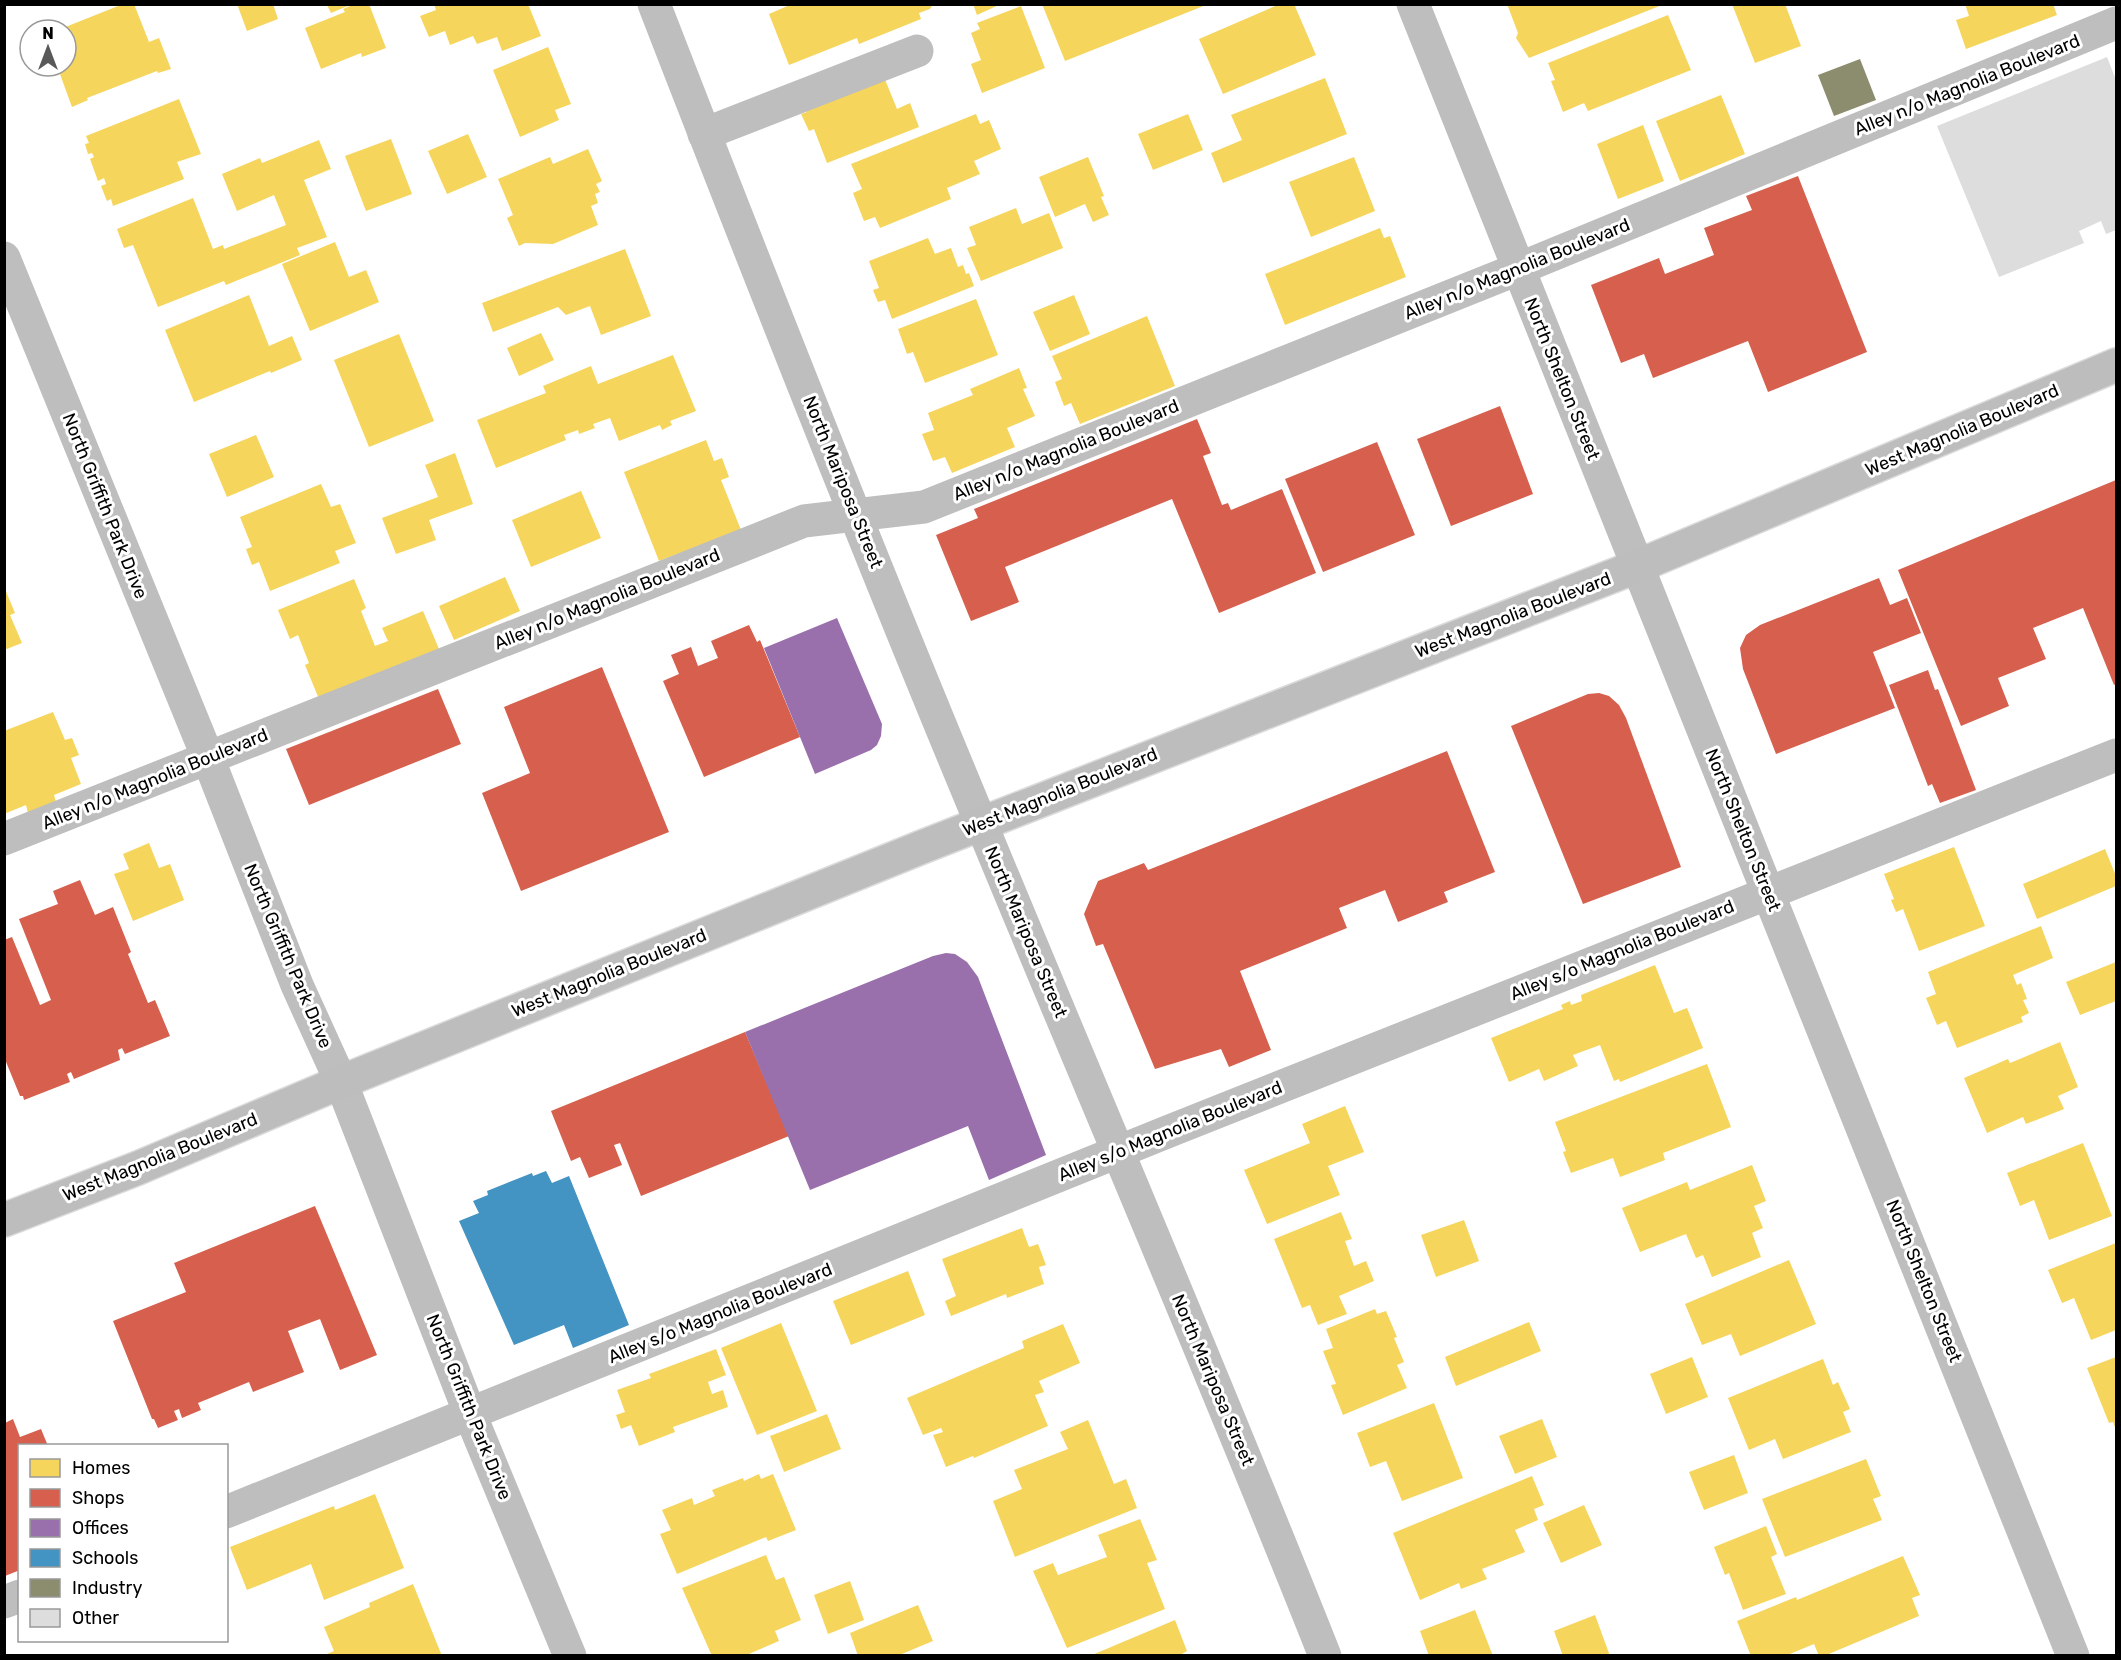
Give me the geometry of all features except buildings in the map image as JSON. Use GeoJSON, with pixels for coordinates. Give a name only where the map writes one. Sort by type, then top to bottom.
{"type":"FeatureCollection","features":[{"type":"Feature","properties":{"kind":"main road","name":"West Magnolia Boulevard"},"geometry":{"type":"LineString","coordinates":[[4,1220],[138,1168],[341,1082],[981,824],[1638,566],[2116,365]]}},
{"type":"Feature","properties":{"kind":"street","name":"North Mariposa Street"},"geometry":{"type":"LineString","coordinates":[[654,4],[981,824],[1270,1517],[1325,1656]]}},
{"type":"Feature","properties":{"kind":"street","name":"North Shelton Street"},"geometry":{"type":"LineString","coordinates":[[1413,4],[2073,1656]]}},
{"type":"Feature","properties":{"kind":"street","name":"Alley n/o Magnolia Boulevard"},"geometry":{"type":"LineString","coordinates":[[4,839],[804,521],[924,507],[1518,269],[2116,23]]}},
{"type":"Feature","properties":{"kind":"street"},"geometry":{"type":"LineString","coordinates":[[704,134],[917,51]]}},
{"type":"Feature","properties":{"kind":"street","name":"North Griffith Park Drive"},"geometry":{"type":"LineString","coordinates":[[4,258],[208,758],[297,985],[341,1082],[470,1414],[570,1656]]}},
{"type":"Feature","properties":{"kind":"street","name":"Alley s/o Magnolia Boulevard"},"geometry":{"type":"LineString","coordinates":[[228,1511],[1117,1152],[2116,755]]}}]}
